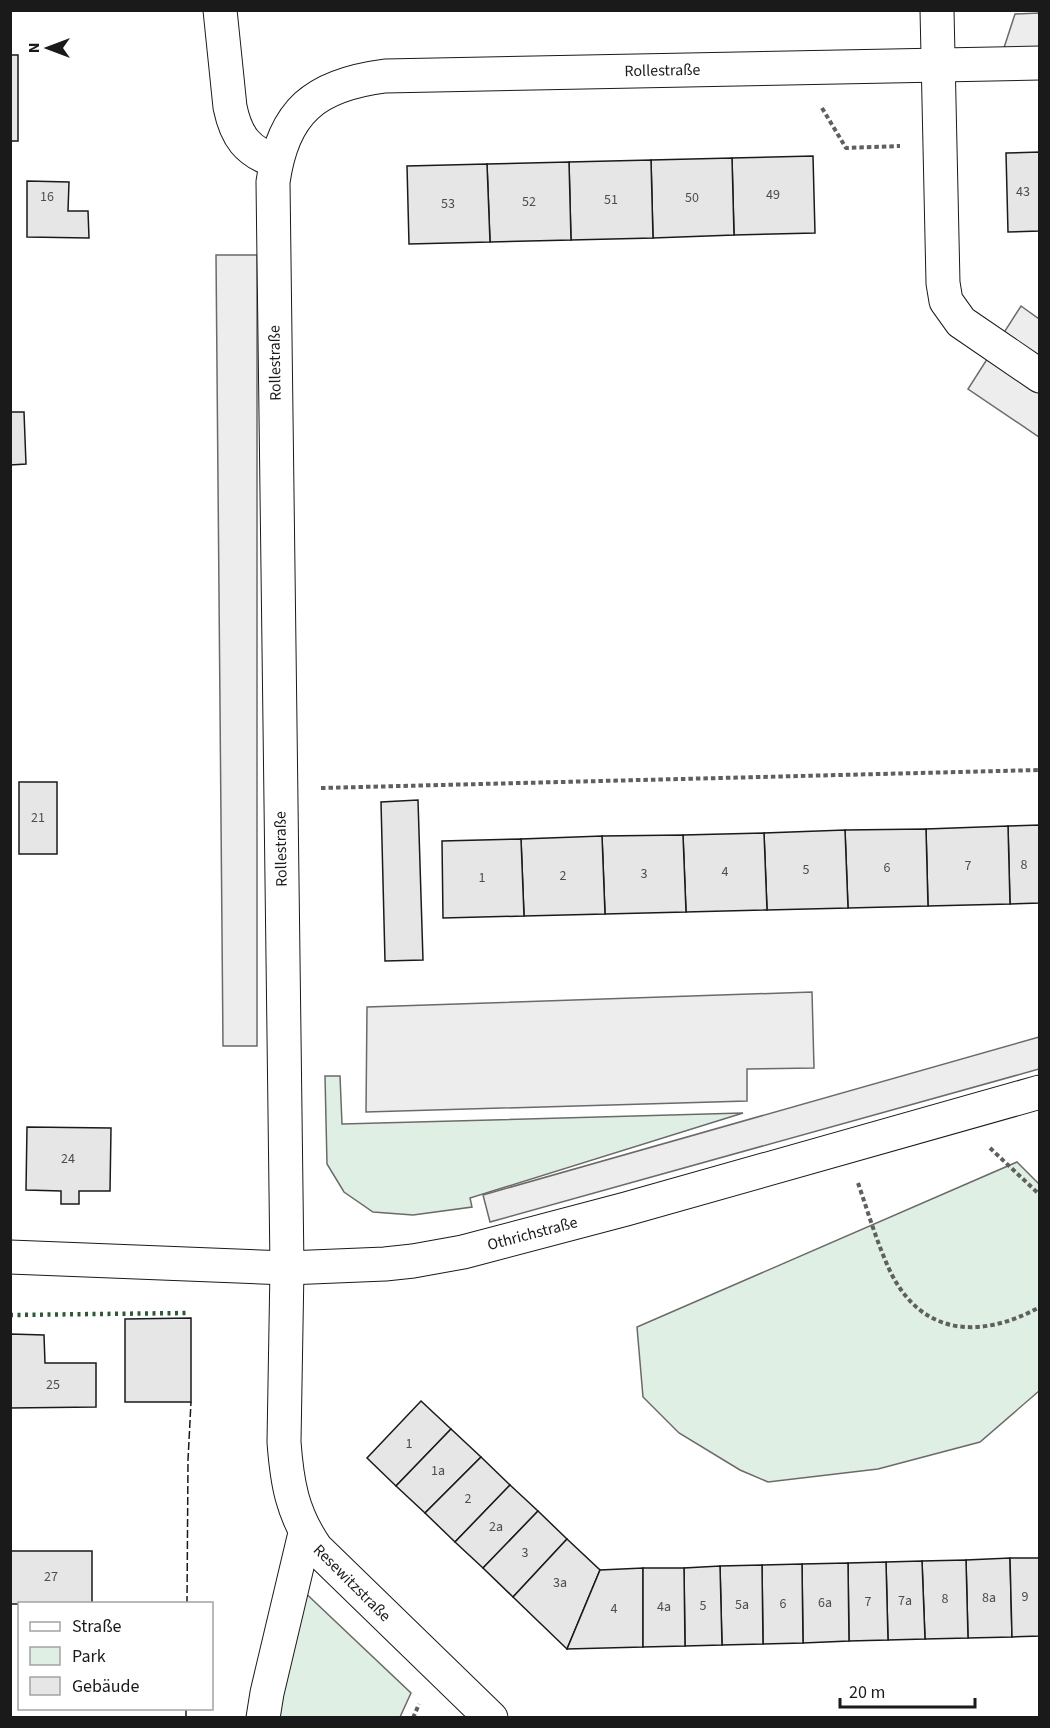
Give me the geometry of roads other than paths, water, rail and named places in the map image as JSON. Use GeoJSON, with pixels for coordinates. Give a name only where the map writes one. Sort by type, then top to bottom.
{"type":"FeatureCollection","features":[{"type":"Feature","properties":{"kind":"street"},"geometry":{"type":"LineString","coordinates":[[220,10],[230,107],[234,122],[250,148],[259,155],[276,161]]}},
{"type":"Feature","properties":{"kind":"street"},"geometry":{"type":"LineString","coordinates":[[937,10],[946,301],[961,322],[1040,376]]}},
{"type":"Feature","properties":{"kind":"street","name":"Rollestraße"},"geometry":{"type":"LineString","coordinates":[[286,1268],[273,182],[281,142],[288,129],[310,103],[324,93],[343,85],[374,78],[1040,63]]}},
{"type":"Feature","properties":{"kind":"street","name":"Othrichstraße"},"geometry":{"type":"LineString","coordinates":[[10,1257],[286,1268],[385,1264],[463,1252],[626,1209],[1040,1092]]}},
{"type":"Feature","properties":{"kind":"street","name":"Resewitzstraße"},"geometry":{"type":"LineString","coordinates":[[286,1268],[285,1467],[292,1503],[305,1533],[330,1563],[491,1718]]}},
{"type":"Feature","properties":{"kind":"street"},"geometry":{"type":"LineString","coordinates":[[263,1718],[305,1533]]}}]}
